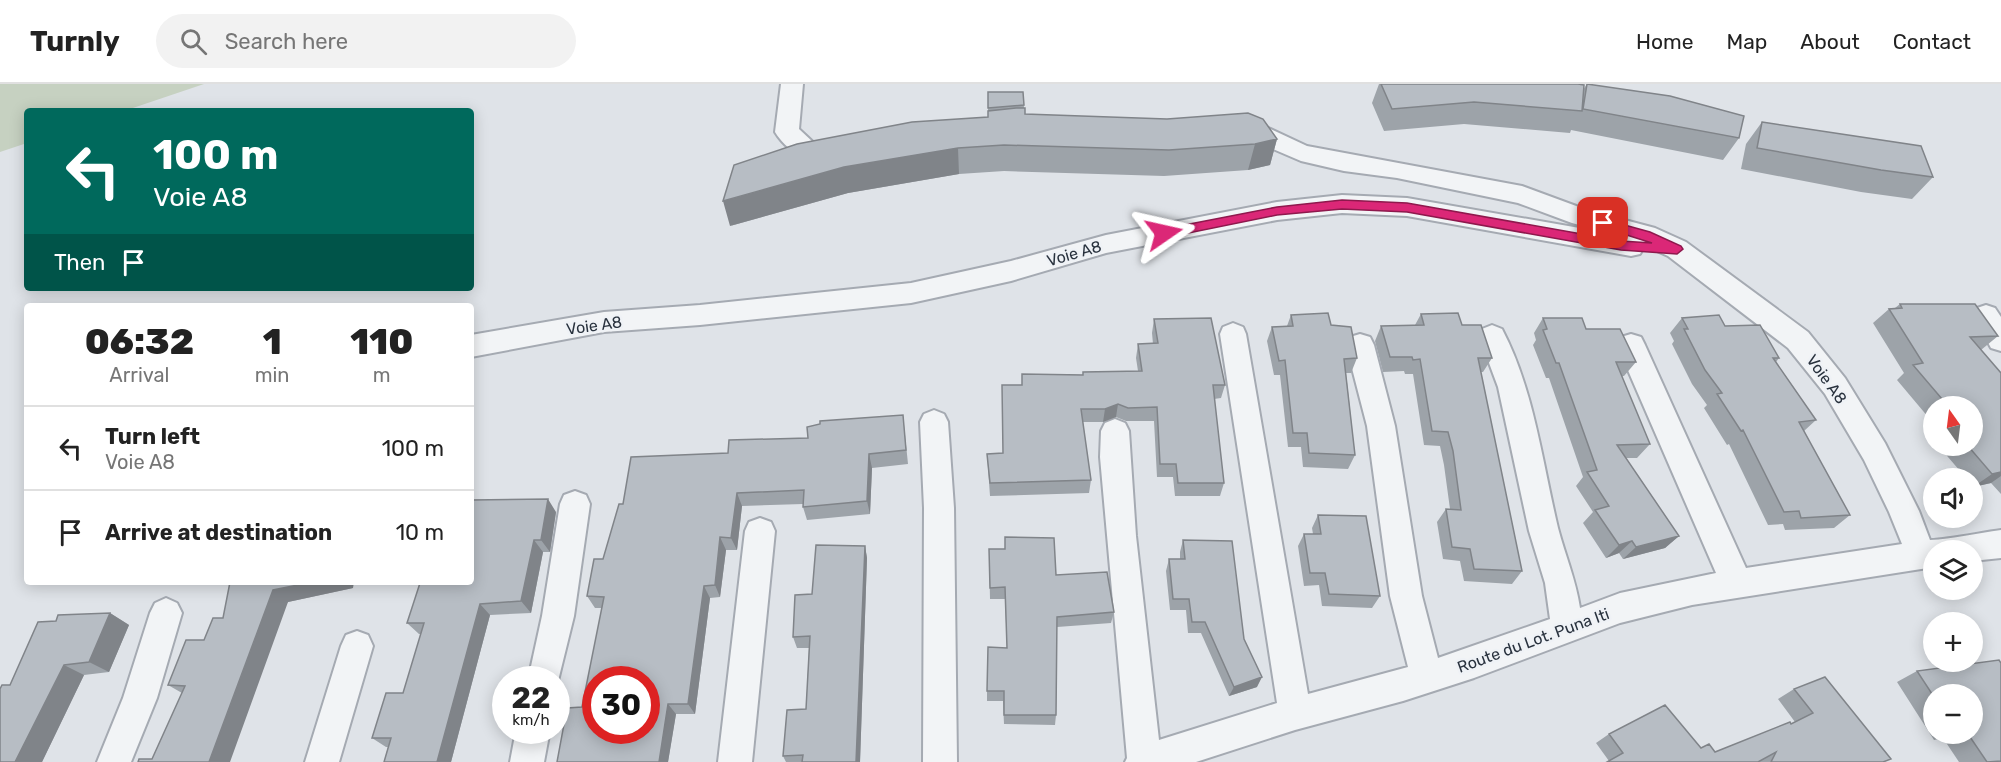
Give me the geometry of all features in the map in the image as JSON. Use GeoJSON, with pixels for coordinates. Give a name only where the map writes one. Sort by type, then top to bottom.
{"type":"FeatureCollection","features":[{"type":"Feature","properties":{"kind":"street"},"geometry":{"type":"LineString","coordinates":[[792,84],[787,132],[810,152],[852,147]]}},
{"type":"Feature","properties":{"kind":"street","name":"Voie A8"},"geometry":{"type":"LineString","coordinates":[[1221,128],[1256,132],[1301,153],[1344,163],[1397,170],[1522,195],[1581,217],[1646,236],[1677,249],[1798,340],[1835,386],[1880,462],[1904,510],[1926,540]]}},
{"type":"Feature","properties":{"kind":"street","name":"Voie A8"},"geometry":{"type":"LineString","coordinates":[[474,345],[604,322],[700,315],[911,293],[1011,271],[1106,244],[1277,211],[1342,204],[1407,207],[1621,246],[1677,249]]}},
{"type":"Feature","properties":{"kind":"street"},"geometry":{"type":"LineString","coordinates":[[1986,315],[2001,340]]}},
{"type":"Feature","properties":{"kind":"street"},"geometry":{"type":"LineString","coordinates":[[1233,334],[1294,714]]}},
{"type":"Feature","properties":{"kind":"street"},"geometry":{"type":"LineString","coordinates":[[1492,336],[1512,387],[1544,531],[1561,583],[1567,628]]}},
{"type":"Feature","properties":{"kind":"street"},"geometry":{"type":"LineString","coordinates":[[1360,345],[1381,426],[1406,596],[1427,677]]}},
{"type":"Feature","properties":{"kind":"street"},"geometry":{"type":"LineString","coordinates":[[1631,345],[1737,584]]}},
{"type":"Feature","properties":{"kind":"street"},"geometry":{"type":"LineString","coordinates":[[934,422],[939,508],[940,762]]}},
{"type":"Feature","properties":{"kind":"street"},"geometry":{"type":"LineString","coordinates":[[1115,431],[1121,536],[1143,762]]}},
{"type":"Feature","properties":{"kind":"street"},"geometry":{"type":"LineString","coordinates":[[547,666],[558,616],[575,504]]}},
{"type":"Feature","properties":{"kind":"street"},"geometry":{"type":"LineString","coordinates":[[735,762],[760,531]]}},
{"type":"Feature","properties":{"kind":"street","name":"Route du Lot. Puna Iti"},"geometry":{"type":"LineString","coordinates":[[1983,546],[2001,544]]}},
{"type":"Feature","properties":{"kind":"street","name":"Route du Lot. Puna Iti"},"geometry":{"type":"LineString","coordinates":[[1143,762],[1294,714],[1427,677],[1620,609],[1692,591],[1923,555]]}},
{"type":"Feature","properties":{"kind":"street"},"geometry":{"type":"LineString","coordinates":[[114,762],[140,698],[166,613]]}},
{"type":"Feature","properties":{"kind":"street"},"geometry":{"type":"LineString","coordinates":[[322,762],[357,646]]}},
{"type":"Feature","properties":{"kind":"street"},"geometry":{"type":"LineString","coordinates":[[527,762],[530,744]]}},
{"type":"Feature","properties":{"kind":"green space"},"geometry":{"type":"Polygon","coordinates":[[[0,84],[204,84],[133,108],[24,108],[24,144],[0,152],[0,84]]]}},
{"type":"Feature","properties":{"kind":"building"},"geometry":{"type":"Polygon","coordinates":[[[1381,84],[1584,85],[1582,111],[1474,102],[1392,109],[1381,84]]]}},
{"type":"Feature","properties":{"kind":"building"},"geometry":{"type":"Polygon","coordinates":[[[1587,84],[1670,96],[1744,116],[1739,138],[1583,109],[1587,84]]]}},
{"type":"Feature","properties":{"kind":"building"},"geometry":{"type":"Polygon","coordinates":[[[988,92],[1023,92],[1024,105],[988,108],[988,92]]]}},
{"type":"Feature","properties":{"kind":"building"},"geometry":{"type":"Polygon","coordinates":[[[1025,108],[1025,114],[1167,119],[1248,113],[1263,119],[1277,139],[1255,144],[1169,150],[1004,145],[958,148],[844,167],[723,201],[734,165],[797,144],[912,122],[988,117],[988,111],[1025,108]]]}},
{"type":"Feature","properties":{"kind":"building"},"geometry":{"type":"Polygon","coordinates":[[[1762,122],[1921,146],[1933,177],[1757,148],[1762,122]]]}},
{"type":"Feature","properties":{"kind":"building"},"geometry":{"type":"Polygon","coordinates":[[[1900,304],[1975,304],[1998,336],[1970,337],[2001,373],[2001,472],[1992,474],[1977,456],[1983,456],[1983,396],[1939,396],[1913,365],[1923,363],[1889,309],[1902,308],[1900,304]]]}},
{"type":"Feature","properties":{"kind":"building"},"geometry":{"type":"Polygon","coordinates":[[[1328,313],[1331,325],[1351,327],[1357,358],[1344,359],[1355,455],[1309,453],[1307,433],[1293,433],[1285,360],[1279,361],[1272,327],[1293,326],[1291,315],[1328,313]]]}},
{"type":"Feature","properties":{"kind":"building"},"geometry":{"type":"Polygon","coordinates":[[[1458,313],[1462,325],[1481,325],[1492,358],[1478,358],[1522,571],[1474,569],[1470,549],[1452,547],[1446,509],[1461,510],[1453,451],[1448,432],[1432,431],[1420,359],[1390,357],[1381,326],[1424,325],[1421,314],[1458,313]]]}},
{"type":"Feature","properties":{"kind":"building"},"geometry":{"type":"Polygon","coordinates":[[[1719,315],[1725,326],[1760,325],[1779,358],[1773,358],[1816,420],[1799,422],[1850,515],[1801,518],[1799,511],[1784,512],[1743,430],[1741,431],[1717,394],[1722,393],[1705,370],[1684,329],[1688,329],[1682,318],[1719,315]]]}},
{"type":"Feature","properties":{"kind":"building"},"geometry":{"type":"Polygon","coordinates":[[[1211,318],[1225,385],[1213,385],[1224,483],[1178,483],[1176,464],[1160,464],[1157,407],[1128,408],[1118,404],[1105,409],[1081,409],[1091,480],[990,483],[987,454],[1003,453],[1002,385],[1022,385],[1022,374],[1083,375],[1083,372],[1142,371],[1138,344],[1158,343],[1154,319],[1211,318]]]}},
{"type":"Feature","properties":{"kind":"building"},"geometry":{"type":"Polygon","coordinates":[[[1543,318],[1582,318],[1586,329],[1620,329],[1636,362],[1616,362],[1650,444],[1617,445],[1679,536],[1636,547],[1632,541],[1619,545],[1595,510],[1609,506],[1587,472],[1597,470],[1559,363],[1556,363],[1543,330],[1547,329],[1543,318]]]}},
{"type":"Feature","properties":{"kind":"building"},"geometry":{"type":"Polygon","coordinates":[[[903,415],[906,450],[869,454],[867,501],[803,507],[804,490],[737,493],[731,538],[720,537],[715,585],[704,586],[688,704],[668,704],[659,762],[557,762],[560,744],[570,744],[570,708],[582,707],[582,744],[660,744],[660,666],[590,666],[604,597],[587,596],[594,559],[603,559],[619,504],[623,504],[631,457],[728,453],[729,440],[808,438],[807,427],[820,424],[820,421],[903,415]]]}},
{"type":"Feature","properties":{"kind":"building"},"geometry":{"type":"Polygon","coordinates":[[[548,499],[541,540],[534,540],[521,601],[480,604],[437,762],[384,762],[391,738],[372,738],[386,693],[403,693],[424,623],[407,623],[419,585],[474,585],[474,500],[548,499]]]}},
{"type":"Feature","properties":{"kind":"building"},"geometry":{"type":"Polygon","coordinates":[[[1318,515],[1366,516],[1380,596],[1329,594],[1325,573],[1310,573],[1304,534],[1321,534],[1318,515]]]}},
{"type":"Feature","properties":{"kind":"building"},"geometry":{"type":"Polygon","coordinates":[[[1005,537],[1054,538],[1056,575],[1107,572],[1114,612],[1057,617],[1056,715],[1004,715],[1004,691],[987,691],[988,647],[1007,648],[1005,587],[990,588],[989,549],[1005,549],[1005,537]]]}},
{"type":"Feature","properties":{"kind":"building"},"geometry":{"type":"Polygon","coordinates":[[[1183,540],[1232,541],[1244,639],[1262,677],[1234,687],[1205,622],[1192,622],[1189,599],[1173,599],[1169,559],[1185,559],[1183,540]]]}},
{"type":"Feature","properties":{"kind":"building"},"geometry":{"type":"Polygon","coordinates":[[[816,545],[865,546],[856,762],[802,762],[803,755],[783,756],[787,710],[806,709],[810,636],[793,637],[795,595],[812,594],[816,545]]]}},
{"type":"Feature","properties":{"kind":"building"},"geometry":{"type":"Polygon","coordinates":[[[229,585],[298,585],[273,590],[209,762],[138,762],[139,759],[152,759],[185,686],[168,685],[186,640],[204,640],[213,618],[223,618],[229,585]]]}},
{"type":"Feature","properties":{"kind":"building"},"geometry":{"type":"Polygon","coordinates":[[[110,613],[89,662],[64,665],[15,762],[0,762],[0,689],[2,685],[10,685],[38,622],[56,621],[58,615],[110,613]]]}},
{"type":"Feature","properties":{"kind":"building"},"geometry":{"type":"Polygon","coordinates":[[[1999,660],[2001,663],[2001,761],[1987,762],[1975,744],[1983,744],[1983,684],[1926,684],[1917,671],[1983,672],[1983,662],[1999,660]]]}},
{"type":"Feature","properties":{"kind":"building"},"geometry":{"type":"Polygon","coordinates":[[[1825,677],[1891,759],[1883,762],[1771,762],[1776,752],[1758,762],[1607,762],[1623,753],[1609,734],[1665,705],[1701,748],[1709,744],[1715,752],[1790,722],[1791,724],[1813,713],[1794,689],[1825,677]]]}},
{"type":"Feature","properties":{"kind":"route"},"geometry":{"type":"LineString","coordinates":[[1164,233],[1277,211],[1342,204],[1407,207],[1621,246],[1677,249],[1646,236],[1603,223]]}}]}
